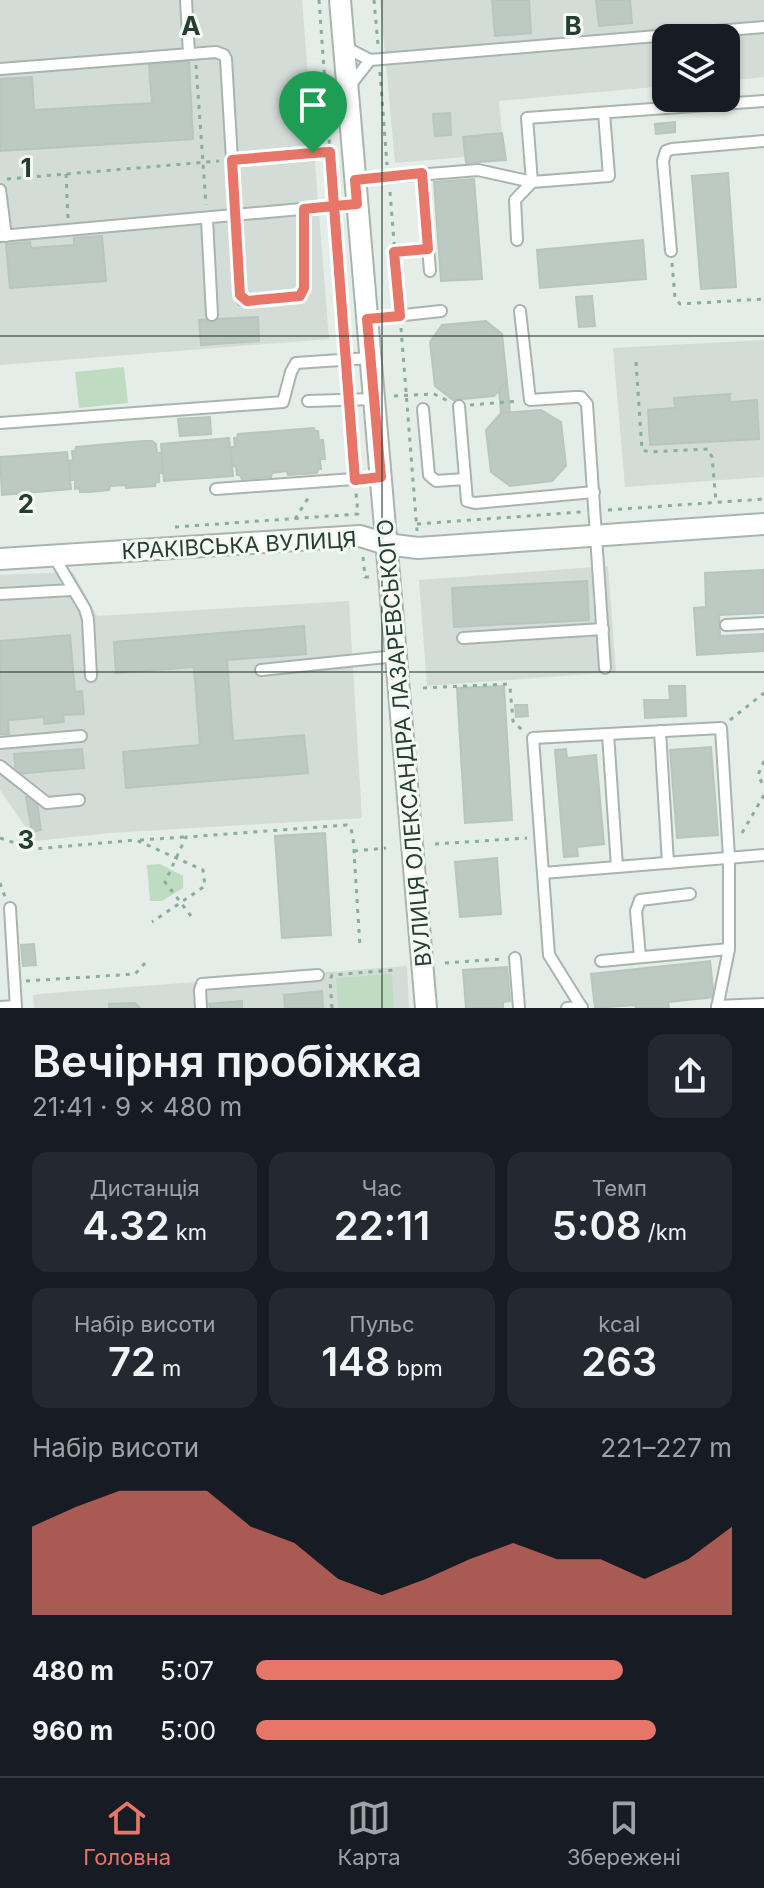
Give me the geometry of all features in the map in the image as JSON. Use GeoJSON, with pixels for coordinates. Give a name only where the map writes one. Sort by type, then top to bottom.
{"type":"FeatureCollection","features":[{"type":"Feature","properties":{"kind":"street","name":"ВУЛИЦЯ ОЛЕКСАНДРА ЛАЗАРЕВСЬКОГО"},"geometry":{"type":"LineString","coordinates":[[340,0],[426,1008]]}},
{"type":"Feature","properties":{"kind":"street","name":"КРАКІВСЬКА ВУЛИЦЯ"},"geometry":{"type":"LineString","coordinates":[[0,559],[360,536],[386,544],[418,548],[764,524]]}},
{"type":"Feature","properties":{"kind":"lane"},"geometry":{"type":"LineString","coordinates":[[186,0],[192,54]]}},
{"type":"Feature","properties":{"kind":"lane"},"geometry":{"type":"LineString","coordinates":[[344,46],[374,60],[764,27]]}},
{"type":"Feature","properties":{"kind":"lane"},"geometry":{"type":"LineString","coordinates":[[0,69],[221,53],[226,59],[241,298],[247,301],[296,297],[303,293],[304,209]]}},
{"type":"Feature","properties":{"kind":"lane"},"geometry":{"type":"LineString","coordinates":[[348,89],[374,60]]}},
{"type":"Feature","properties":{"kind":"lane"},"geometry":{"type":"LineString","coordinates":[[517,240],[515,200],[532,182],[527,118],[764,101]]}},
{"type":"Feature","properties":{"kind":"lane"},"geometry":{"type":"LineString","coordinates":[[355,180],[478,170],[532,182],[609,176],[604,113]]}},
{"type":"Feature","properties":{"kind":"lane"},"geometry":{"type":"LineString","coordinates":[[671,251],[663,161],[666,151],[764,141]]}},
{"type":"Feature","properties":{"kind":"lane"},"geometry":{"type":"LineString","coordinates":[[422,173],[430,271]]}},
{"type":"Feature","properties":{"kind":"lane"},"geometry":{"type":"LineString","coordinates":[[0,190],[3,236],[357,204]]}},
{"type":"Feature","properties":{"kind":"lane"},"geometry":{"type":"LineString","coordinates":[[207,219],[212,315]]}},
{"type":"Feature","properties":{"kind":"lane"},"geometry":{"type":"LineString","coordinates":[[367,319],[441,311]]}},
{"type":"Feature","properties":{"kind":"lane"},"geometry":{"type":"LineString","coordinates":[[520,311],[530,400],[581,397],[587,404],[605,668]]}},
{"type":"Feature","properties":{"kind":"lane"},"geometry":{"type":"LineString","coordinates":[[0,423],[283,402],[296,363],[370,358]]}},
{"type":"Feature","properties":{"kind":"lane"},"geometry":{"type":"LineString","coordinates":[[308,401],[374,399]]}},
{"type":"Feature","properties":{"kind":"lane"},"geometry":{"type":"LineString","coordinates":[[459,406],[464,479],[467,501],[470,503],[594,492]]}},
{"type":"Feature","properties":{"kind":"lane"},"geometry":{"type":"LineString","coordinates":[[423,409],[429,475],[436,481],[464,479]]}},
{"type":"Feature","properties":{"kind":"lane"},"geometry":{"type":"LineString","coordinates":[[216,489],[381,477]]}},
{"type":"Feature","properties":{"kind":"lane"},"geometry":{"type":"LineString","coordinates":[[53,555],[85,609],[91,676]]}},
{"type":"Feature","properties":{"kind":"lane"},"geometry":{"type":"LineString","coordinates":[[0,594],[72,590]]}},
{"type":"Feature","properties":{"kind":"lane"},"geometry":{"type":"LineString","coordinates":[[726,625],[764,623]]}},
{"type":"Feature","properties":{"kind":"lane"},"geometry":{"type":"LineString","coordinates":[[463,638],[603,629]]}},
{"type":"Feature","properties":{"kind":"lane"},"geometry":{"type":"LineString","coordinates":[[261,670],[396,656]]}},
{"type":"Feature","properties":{"kind":"lane"},"geometry":{"type":"LineString","coordinates":[[567,1008],[582,1007],[549,955],[533,738],[721,728],[729,857],[729,949],[717,1007],[764,1004]]}},
{"type":"Feature","properties":{"kind":"lane"},"geometry":{"type":"LineString","coordinates":[[660,731],[668,863]]}},
{"type":"Feature","properties":{"kind":"lane"},"geometry":{"type":"LineString","coordinates":[[608,734],[617,867]]}},
{"type":"Feature","properties":{"kind":"lane"},"geometry":{"type":"LineString","coordinates":[[0,743],[81,736]]}},
{"type":"Feature","properties":{"kind":"lane"},"geometry":{"type":"LineString","coordinates":[[0,766],[47,803],[79,800]]}},
{"type":"Feature","properties":{"kind":"lane"},"geometry":{"type":"LineString","coordinates":[[543,873],[764,855]]}},
{"type":"Feature","properties":{"kind":"lane"},"geometry":{"type":"LineString","coordinates":[[640,957],[636,911],[640,900],[690,894]]}},
{"type":"Feature","properties":{"kind":"lane"},"geometry":{"type":"LineString","coordinates":[[0,1007],[16,1007],[10,908]]}},
{"type":"Feature","properties":{"kind":"lane"},"geometry":{"type":"LineString","coordinates":[[601,961],[729,949]]}},
{"type":"Feature","properties":{"kind":"lane"},"geometry":{"type":"LineString","coordinates":[[515,958],[519,1008]]}},
{"type":"Feature","properties":{"kind":"lane"},"geometry":{"type":"LineString","coordinates":[[201,1008],[202,984],[318,975]]}},
{"type":"Feature","properties":{"kind":"path"},"geometry":{"type":"LineString","coordinates":[[319,0],[346,360]]}},
{"type":"Feature","properties":{"kind":"path"},"geometry":{"type":"LineString","coordinates":[[374,0],[374,60],[388,177],[416,524]]}},
{"type":"Feature","properties":{"kind":"path"},"geometry":{"type":"LineString","coordinates":[[192,54],[207,219]]}},
{"type":"Feature","properties":{"kind":"path"},"geometry":{"type":"LineString","coordinates":[[0,180],[330,152]]}},
{"type":"Feature","properties":{"kind":"path"},"geometry":{"type":"LineString","coordinates":[[65,231],[70,211],[66,174]]}},
{"type":"Feature","properties":{"kind":"path"},"geometry":{"type":"LineString","coordinates":[[394,252],[428,249]]}},
{"type":"Feature","properties":{"kind":"path"},"geometry":{"type":"LineString","coordinates":[[671,251],[675,298],[680,304],[764,299]]}},
{"type":"Feature","properties":{"kind":"path"},"geometry":{"type":"LineString","coordinates":[[636,362],[642,450],[708,449],[712,457],[716,502]]}},
{"type":"Feature","properties":{"kind":"path"},"geometry":{"type":"LineString","coordinates":[[171,528],[358,514],[349,400]]}},
{"type":"Feature","properties":{"kind":"path"},"geometry":{"type":"LineString","coordinates":[[295,519],[319,482]]}},
{"type":"Feature","properties":{"kind":"path"},"geometry":{"type":"LineString","coordinates":[[423,688],[507,684],[510,687],[513,721],[533,738]]}},
{"type":"Feature","properties":{"kind":"path"},"geometry":{"type":"LineString","coordinates":[[721,728],[764,693]]}},
{"type":"Feature","properties":{"kind":"path"},"geometry":{"type":"LineString","coordinates":[[764,761],[758,775],[764,787]]}},
{"type":"Feature","properties":{"kind":"path"},"geometry":{"type":"LineString","coordinates":[[729,857],[764,795]]}},
{"type":"Feature","properties":{"kind":"path"},"geometry":{"type":"LineString","coordinates":[[0,838],[34,849],[347,825],[351,829],[354,851],[360,947]]}},
{"type":"Feature","properties":{"kind":"path"},"geometry":{"type":"LineString","coordinates":[[186,837],[165,882],[191,916]]}},
{"type":"Feature","properties":{"kind":"path"},"geometry":{"type":"LineString","coordinates":[[435,844],[540,838]]}},
{"type":"Feature","properties":{"kind":"path"},"geometry":{"type":"LineString","coordinates":[[136,840],[203,870],[205,886],[152,922]]}},
{"type":"Feature","properties":{"kind":"path"},"geometry":{"type":"LineString","coordinates":[[354,851],[386,848]]}},
{"type":"Feature","properties":{"kind":"path"},"geometry":{"type":"LineString","coordinates":[[445,963],[515,958]]}},
{"type":"Feature","properties":{"kind":"path"},"geometry":{"type":"LineString","coordinates":[[15,982],[135,974],[146,962]]}},
{"type":"Feature","properties":{"kind":"path"},"geometry":{"type":"LineString","coordinates":[[332,1008],[332,975],[394,970]]}},
{"type":"Feature","properties":{"kind":"shaded area"},"geometry":{"type":"Polygon","coordinates":[[[0,0],[302,0],[329,339],[0,365],[0,0]]]}},
{"type":"Feature","properties":{"kind":"shaded area"},"geometry":{"type":"Polygon","coordinates":[[[380,0],[764,0],[764,77],[740,80],[740,24],[652,24],[652,87],[499,101],[502,133],[463,137],[465,157],[395,163],[380,0]]]}},
{"type":"Feature","properties":{"kind":"shaded area"},"geometry":{"type":"Polygon","coordinates":[[[764,340],[764,477],[625,487],[613,348],[764,340]]]}},
{"type":"Feature","properties":{"kind":"shaded area"},"geometry":{"type":"Polygon","coordinates":[[[608,566],[616,672],[427,686],[419,580],[608,566]]]}},
{"type":"Feature","properties":{"kind":"shaded area"},"geometry":{"type":"Polygon","coordinates":[[[73,572],[97,616],[349,601],[362,818],[110,833],[35,841],[0,790],[0,575],[73,572]]]}},
{"type":"Feature","properties":{"kind":"shaded area"},"geometry":{"type":"Polygon","coordinates":[[[407,966],[409,1008],[34,1008],[33,995],[407,966]]]}},
{"type":"Feature","properties":{"kind":"green space"},"geometry":{"type":"Polygon","coordinates":[[[124,367],[128,403],[79,408],[75,372],[124,367]]]}},
{"type":"Feature","properties":{"kind":"green space"},"geometry":{"type":"Polygon","coordinates":[[[160,864],[183,876],[183,888],[162,901],[150,901],[147,865],[160,864]]]}},
{"type":"Feature","properties":{"kind":"green space"},"geometry":{"type":"Polygon","coordinates":[[[392,974],[394,1008],[338,1008],[336,978],[392,974]]]}},
{"type":"Feature","properties":{"kind":"building"},"geometry":{"type":"Polygon","coordinates":[[[492,0],[529,0],[531,33],[495,36],[492,0]]]}},
{"type":"Feature","properties":{"kind":"building"},"geometry":{"type":"Polygon","coordinates":[[[596,0],[630,0],[632,23],[599,26],[596,0]]]}},
{"type":"Feature","properties":{"kind":"building"},"geometry":{"type":"Polygon","coordinates":[[[189,61],[193,139],[0,151],[0,79],[32,77],[34,110],[152,103],[149,64],[189,61]]]}},
{"type":"Feature","properties":{"kind":"building"},"geometry":{"type":"Polygon","coordinates":[[[450,113],[451,135],[435,136],[433,114],[450,113]]]}},
{"type":"Feature","properties":{"kind":"building"},"geometry":{"type":"Polygon","coordinates":[[[675,122],[675,132],[656,134],[655,124],[675,122]]]}},
{"type":"Feature","properties":{"kind":"building"},"geometry":{"type":"Polygon","coordinates":[[[502,133],[506,160],[466,163],[463,137],[502,133]]]}},
{"type":"Feature","properties":{"kind":"building"},"geometry":{"type":"Polygon","coordinates":[[[728,173],[736,287],[701,289],[692,176],[728,173]]]}},
{"type":"Feature","properties":{"kind":"building"},"geometry":{"type":"Polygon","coordinates":[[[474,179],[482,279],[441,281],[434,182],[474,179]]]}},
{"type":"Feature","properties":{"kind":"building"},"geometry":{"type":"Polygon","coordinates":[[[102,236],[106,281],[10,288],[6,244],[30,242],[31,248],[74,245],[74,238],[102,236]]]}},
{"type":"Feature","properties":{"kind":"building"},"geometry":{"type":"Polygon","coordinates":[[[643,240],[646,279],[540,288],[537,250],[643,240]]]}},
{"type":"Feature","properties":{"kind":"building"},"geometry":{"type":"Polygon","coordinates":[[[592,296],[595,326],[579,327],[576,297],[592,296]]]}},
{"type":"Feature","properties":{"kind":"building"},"geometry":{"type":"Polygon","coordinates":[[[258,317],[259,341],[201,345],[199,320],[258,317]]]}},
{"type":"Feature","properties":{"kind":"building"},"geometry":{"type":"Polygon","coordinates":[[[486,321],[502,334],[507,382],[494,396],[453,400],[435,386],[430,342],[442,325],[486,321]]]}},
{"type":"Feature","properties":{"kind":"building"},"geometry":{"type":"Polygon","coordinates":[[[507,382],[510,412],[501,413],[499,390],[507,382]]]}},
{"type":"Feature","properties":{"kind":"building"},"geometry":{"type":"Polygon","coordinates":[[[730,394],[730,402],[757,400],[759,439],[650,445],[648,410],[675,408],[674,398],[730,394]]]}},
{"type":"Feature","properties":{"kind":"building"},"geometry":{"type":"Polygon","coordinates":[[[541,410],[561,422],[566,466],[552,481],[510,486],[491,472],[486,430],[501,413],[541,410]]]}},
{"type":"Feature","properties":{"kind":"building"},"geometry":{"type":"Polygon","coordinates":[[[210,417],[211,434],[180,436],[178,419],[210,417]]]}},
{"type":"Feature","properties":{"kind":"building"},"geometry":{"type":"Polygon","coordinates":[[[314,428],[318,431],[319,440],[323,440],[325,459],[320,459],[321,469],[317,473],[288,475],[287,471],[272,473],[271,477],[242,479],[237,475],[236,466],[232,467],[230,447],[235,447],[234,438],[238,434],[314,428]]]}},
{"type":"Feature","properties":{"kind":"building"},"geometry":{"type":"Polygon","coordinates":[[[229,438],[233,476],[164,481],[161,444],[229,438]]]}},
{"type":"Feature","properties":{"kind":"building"},"geometry":{"type":"Polygon","coordinates":[[[152,441],[156,444],[157,453],[161,453],[163,473],[159,473],[159,482],[155,486],[110,486],[109,490],[89,492],[75,489],[75,480],[70,480],[69,461],[73,460],[72,451],[76,447],[152,441]]]}},
{"type":"Feature","properties":{"kind":"building"},"geometry":{"type":"Polygon","coordinates":[[[67,452],[71,489],[2,495],[0,457],[67,452]]]}},
{"type":"Feature","properties":{"kind":"building"},"geometry":{"type":"Polygon","coordinates":[[[764,570],[764,613],[719,615],[720,636],[764,634],[764,651],[697,655],[694,608],[706,607],[705,573],[764,570]]]}},
{"type":"Feature","properties":{"kind":"building"},"geometry":{"type":"Polygon","coordinates":[[[587,581],[589,620],[454,627],[452,588],[587,581]]]}},
{"type":"Feature","properties":{"kind":"building"},"geometry":{"type":"Polygon","coordinates":[[[304,626],[306,654],[227,660],[233,741],[304,735],[308,773],[126,788],[123,752],[200,745],[194,667],[116,673],[114,642],[304,626]]]}},
{"type":"Feature","properties":{"kind":"building"},"geometry":{"type":"Polygon","coordinates":[[[70,635],[75,692],[82,691],[84,714],[63,715],[64,722],[44,724],[44,717],[8,720],[9,734],[0,734],[0,641],[70,635]]]}},
{"type":"Feature","properties":{"kind":"building"},"geometry":{"type":"Polygon","coordinates":[[[504,686],[512,820],[465,823],[457,688],[504,686]]]}},
{"type":"Feature","properties":{"kind":"building"},"geometry":{"type":"Polygon","coordinates":[[[669,686],[685,686],[686,716],[645,718],[644,700],[670,700],[669,686]]]}},
{"type":"Feature","properties":{"kind":"building"},"geometry":{"type":"Polygon","coordinates":[[[515,705],[527,705],[528,716],[516,717],[515,705]]]}},
{"type":"Feature","properties":{"kind":"building"},"geometry":{"type":"Polygon","coordinates":[[[711,747],[718,835],[677,838],[670,750],[711,747]]]}},
{"type":"Feature","properties":{"kind":"building"},"geometry":{"type":"Polygon","coordinates":[[[82,749],[84,768],[16,774],[14,754],[82,749]]]}},
{"type":"Feature","properties":{"kind":"building"},"geometry":{"type":"Polygon","coordinates":[[[566,749],[567,758],[596,755],[604,844],[577,847],[578,856],[564,857],[555,750],[566,749]]]}},
{"type":"Feature","properties":{"kind":"building"},"geometry":{"type":"Polygon","coordinates":[[[36,795],[41,830],[32,832],[26,797],[36,795]]]}},
{"type":"Feature","properties":{"kind":"building"},"geometry":{"type":"Polygon","coordinates":[[[325,833],[331,935],[282,938],[275,836],[325,833]]]}},
{"type":"Feature","properties":{"kind":"building"},"geometry":{"type":"Polygon","coordinates":[[[497,858],[501,914],[460,917],[455,862],[497,858]]]}},
{"type":"Feature","properties":{"kind":"building"},"geometry":{"type":"Polygon","coordinates":[[[34,944],[36,965],[23,966],[21,945],[34,944]]]}},
{"type":"Feature","properties":{"kind":"building"},"geometry":{"type":"Polygon","coordinates":[[[710,961],[714,997],[668,1002],[669,1008],[636,1008],[635,1005],[595,1008],[591,974],[710,961]]]}},
{"type":"Feature","properties":{"kind":"building"},"geometry":{"type":"Polygon","coordinates":[[[507,967],[510,1001],[503,1002],[503,1008],[466,1008],[463,970],[507,967]]]}},
{"type":"Feature","properties":{"kind":"building"},"geometry":{"type":"Polygon","coordinates":[[[322,991],[323,1008],[285,1008],[284,995],[322,991]]]}},
{"type":"Feature","properties":{"kind":"building"},"geometry":{"type":"Polygon","coordinates":[[[242,1001],[242,1008],[210,1008],[209,1004],[242,1001]]]}},
{"type":"Feature","properties":{"kind":"building"},"geometry":{"type":"Polygon","coordinates":[[[135,1003],[140,1008],[109,1008],[109,1004],[135,1003]]]}},
{"type":"Feature","properties":{"kind":"route"},"geometry":{"type":"LineString","coordinates":[[313,153],[232,160],[240,295],[247,301],[300,296],[304,288],[304,209],[334,206],[355,480],[381,477],[367,319],[400,316],[394,252],[428,249],[422,173],[355,180],[357,204],[334,206],[330,152],[313,153]]}}]}
